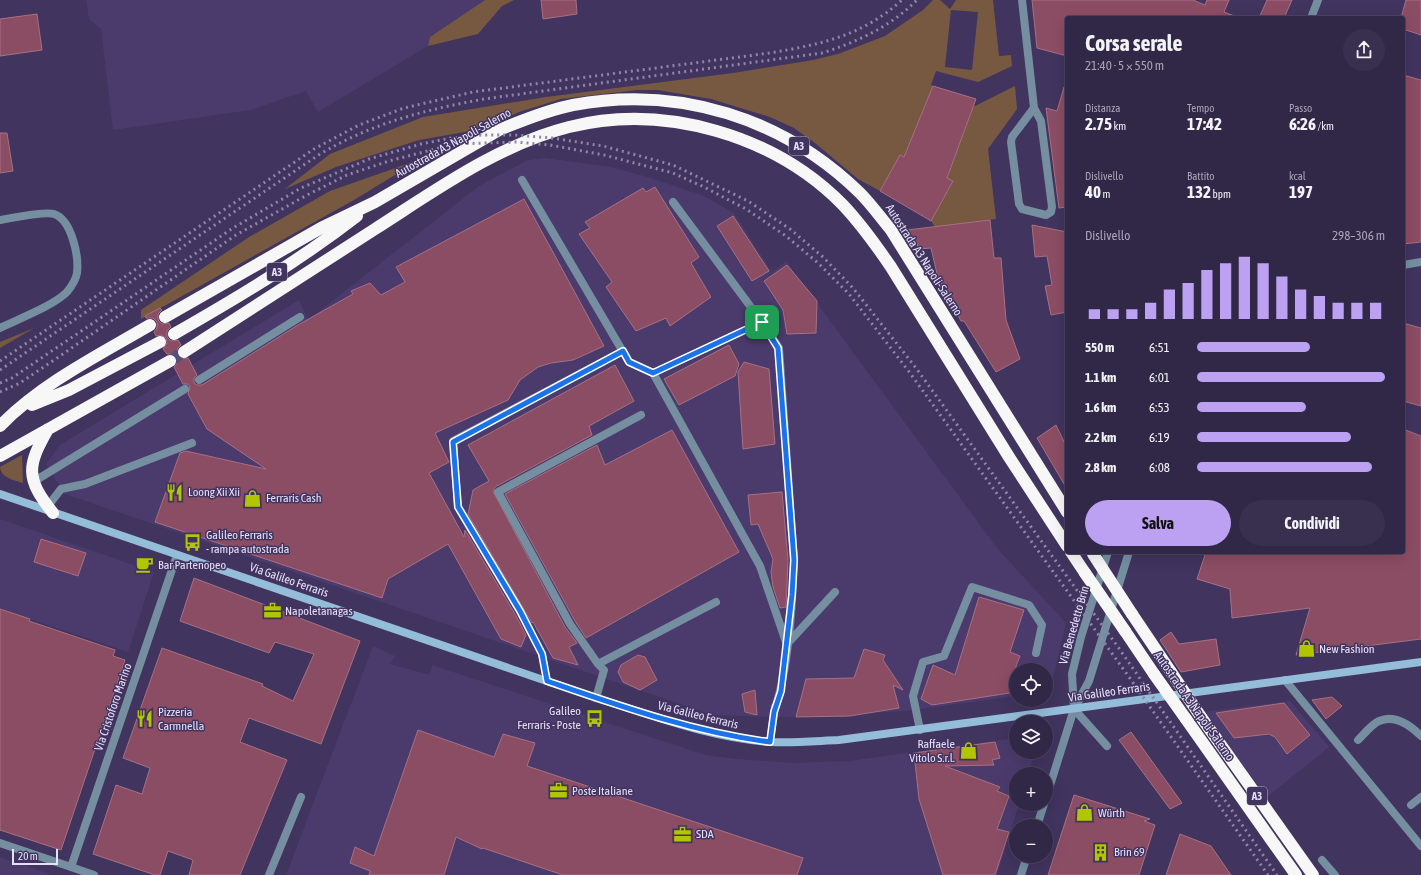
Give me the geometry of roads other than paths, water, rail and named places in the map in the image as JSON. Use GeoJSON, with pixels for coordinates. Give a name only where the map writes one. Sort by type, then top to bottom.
{"type":"FeatureCollection","features":[{"type":"Feature","properties":{"kind":"highway","name":"Autostrada A3 Napoli-Salerno"},"geometry":{"type":"LineString","coordinates":[[375,202],[499,130],[533,117],[573,105],[619,99],[649,99],[674,102],[721,112],[766,127],[789,139],[829,166],[861,194],[875,210],[908,257],[1065,509]]}},
{"type":"Feature","properties":{"kind":"highway","name":"A3"},"geometry":{"type":"LineString","coordinates":[[184,352],[387,221],[496,154],[553,132],[582,124],[625,120],[670,121],[718,131],[759,147],[784,159],[823,187],[873,239],[1065,543]]}},
{"type":"Feature","properties":{"kind":"highway","name":"A3"},"geometry":{"type":"LineString","coordinates":[[165,317],[321,228],[375,202]]}},
{"type":"Feature","properties":{"kind":"highway","name":"A3"},"geometry":{"type":"LineString","coordinates":[[174,334],[252,289],[328,238],[375,202]]}},
{"type":"Feature","properties":{"kind":"highway"},"geometry":{"type":"LineString","coordinates":[[0,426],[16,411],[62,377],[150,325]]}},
{"type":"Feature","properties":{"kind":"highway"},"geometry":{"type":"LineString","coordinates":[[0,418],[69,390],[160,342]]}},
{"type":"Feature","properties":{"kind":"highway"},"geometry":{"type":"LineString","coordinates":[[0,456],[170,361]]}},
{"type":"Feature","properties":{"kind":"highway"},"geometry":{"type":"LineString","coordinates":[[48,429],[33,459],[33,482],[50,509]]}},
{"type":"Feature","properties":{"kind":"highway","name":"Autostrada A3 Napoli-Salerno"},"geometry":{"type":"LineString","coordinates":[[1072,554],[1124,631],[1296,875]]}},
{"type":"Feature","properties":{"kind":"highway","name":"Autostrada A3 Napoli-Salerno"},"geometry":{"type":"LineString","coordinates":[[1094,554],[1201,717],[1313,875]]}},
{"type":"Feature","properties":{"kind":"main road","name":"Via Galileo Ferraris"},"geometry":{"type":"LineString","coordinates":[[0,494],[50,509],[177,555],[596,698],[707,732],[770,742],[833,740],[920,730],[1421,662]]}},
{"type":"Feature","properties":{"kind":"street"},"geometry":{"type":"LineString","coordinates":[[1022,0],[1034,108],[1041,121],[1052,207],[1051,212],[1046,215],[1022,209],[1019,204],[1011,142],[1012,137],[1034,108]]}},
{"type":"Feature","properties":{"kind":"street"},"geometry":{"type":"LineString","coordinates":[[1312,16],[1318,0]]}},
{"type":"Feature","properties":{"kind":"street"},"geometry":{"type":"LineString","coordinates":[[522,180],[629,362],[653,373],[760,566],[787,644]]}},
{"type":"Feature","properties":{"kind":"street"},"geometry":{"type":"LineString","coordinates":[[673,202],[762,322],[778,348],[794,560],[787,644],[781,691],[774,712],[770,742]]}},
{"type":"Feature","properties":{"kind":"street"},"geometry":{"type":"LineString","coordinates":[[0,220],[54,214],[65,220],[71,234],[77,263],[76,274],[72,285],[67,292],[54,301],[0,328]]}},
{"type":"Feature","properties":{"kind":"street"},"geometry":{"type":"LineString","coordinates":[[1405,265],[1421,262]]}},
{"type":"Feature","properties":{"kind":"street"},"geometry":{"type":"LineString","coordinates":[[199,380],[217,367],[300,317]]}},
{"type":"Feature","properties":{"kind":"street"},"geometry":{"type":"LineString","coordinates":[[653,373],[762,322]]}},
{"type":"Feature","properties":{"kind":"street"},"geometry":{"type":"LineString","coordinates":[[547,681],[542,654],[520,611],[458,507],[453,442],[623,351]]}},
{"type":"Feature","properties":{"kind":"street"},"geometry":{"type":"LineString","coordinates":[[33,482],[185,389]]}},
{"type":"Feature","properties":{"kind":"street"},"geometry":{"type":"LineString","coordinates":[[596,698],[604,670],[598,664],[570,624],[498,492],[641,415]]}},
{"type":"Feature","properties":{"kind":"street"},"geometry":{"type":"LineString","coordinates":[[50,509],[61,490],[86,484],[192,443]]}},
{"type":"Feature","properties":{"kind":"street","name":"Via Benedetto Brin"},"geometry":{"type":"LineString","coordinates":[[1053,776],[1074,709],[1072,674],[1076,654],[1107,554]]}},
{"type":"Feature","properties":{"kind":"street"},"geometry":{"type":"LineString","coordinates":[[1107,746],[1074,709],[1091,675],[1129,554]]}},
{"type":"Feature","properties":{"kind":"street","name":"Via Cristoforo Marino"},"geometry":{"type":"LineString","coordinates":[[71,867],[177,555]]}},
{"type":"Feature","properties":{"kind":"street"},"geometry":{"type":"LineString","coordinates":[[920,730],[913,696],[923,662],[944,656],[972,587],[1029,605],[1042,625],[1036,652]]}},
{"type":"Feature","properties":{"kind":"street"},"geometry":{"type":"LineString","coordinates":[[787,644],[835,592]]}},
{"type":"Feature","properties":{"kind":"street"},"geometry":{"type":"LineString","coordinates":[[598,664],[716,602]]}},
{"type":"Feature","properties":{"kind":"street"},"geometry":{"type":"LineString","coordinates":[[1285,680],[1421,846]]}},
{"type":"Feature","properties":{"kind":"street"},"geometry":{"type":"LineString","coordinates":[[1358,740],[1379,721],[1395,718],[1412,727],[1421,736]]}},
{"type":"Feature","properties":{"kind":"street"},"geometry":{"type":"LineString","coordinates":[[269,875],[301,797]]}},
{"type":"Feature","properties":{"kind":"street"},"geometry":{"type":"LineString","coordinates":[[1411,805],[1421,797]]}},
{"type":"Feature","properties":{"kind":"street"},"geometry":{"type":"LineString","coordinates":[[0,843],[94,875]]}},
{"type":"Feature","properties":{"kind":"street"},"geometry":{"type":"LineString","coordinates":[[1322,860],[1335,875]]}},
{"type":"Feature","properties":{"kind":"street"},"geometry":{"type":"LineString","coordinates":[[1021,875],[1025,863]]}},
{"type":"Feature","properties":{"kind":"tunnel"},"geometry":{"type":"LineString","coordinates":[[170,361],[184,352]]}},
{"type":"Feature","properties":{"kind":"railway"},"geometry":{"type":"LineString","coordinates":[[0,361],[314,149],[359,125],[404,108],[473,92],[770,53],[807,46],[840,37],[856,30],[872,22],[902,0]]}},
{"type":"Feature","properties":{"kind":"railway"},"geometry":{"type":"LineString","coordinates":[[0,370],[320,154],[340,143],[379,126],[420,113],[484,99],[822,53],[860,39],[884,26],[907,10],[917,0]]}},
{"type":"Feature","properties":{"kind":"railway"},"geometry":{"type":"LineString","coordinates":[[0,383],[12,378],[233,228],[301,188],[369,159],[421,144],[451,138],[482,135],[514,135],[552,138],[603,146],[673,165],[748,201],[790,229],[823,257],[853,288],[916,368],[1118,647],[1277,875]]}},
{"type":"Feature","properties":{"kind":"railway"},"geometry":{"type":"LineString","coordinates":[[0,392],[20,383],[236,235],[307,195],[347,175],[389,161],[454,144],[516,142],[550,145],[604,155],[673,173],[746,209],[786,236],[818,263],[849,294],[910,373],[1129,677],[1268,875]]}},
{"type":"Feature","properties":{"kind":"place","name":"Loong Xii Xii"},"geometry":{"type":"Point","coordinates":[175,492]}},
{"type":"Feature","properties":{"kind":"place","name":"Ferraris Cash"},"geometry":{"type":"Point","coordinates":[253,498]}},
{"type":"Feature","properties":{"kind":"place","name":"Galileo Ferraris - rampa autostrada"},"geometry":{"type":"Point","coordinates":[193,542]}},
{"type":"Feature","properties":{"kind":"place","name":"Bar Partenopeo"},"geometry":{"type":"Point","coordinates":[145,565]}},
{"type":"Feature","properties":{"kind":"place","name":"Napoletanagas"},"geometry":{"type":"Point","coordinates":[272,611]}},
{"type":"Feature","properties":{"kind":"place","name":"New Fashion"},"geometry":{"type":"Point","coordinates":[1306,649]}},
{"type":"Feature","properties":{"kind":"place","name":"Galileo Ferraris - Poste"},"geometry":{"type":"Point","coordinates":[594,718]}},
{"type":"Feature","properties":{"kind":"place","name":"Pizzeria Carmnella"},"geometry":{"type":"Point","coordinates":[145,719]}},
{"type":"Feature","properties":{"kind":"place","name":"Raffaele Vitolo S.r.l."},"geometry":{"type":"Point","coordinates":[968,751]}},
{"type":"Feature","properties":{"kind":"place","name":"Poste Italiane"},"geometry":{"type":"Point","coordinates":[559,791]}},
{"type":"Feature","properties":{"kind":"place","name":"Würth"},"geometry":{"type":"Point","coordinates":[1085,813]}},
{"type":"Feature","properties":{"kind":"place","name":"SDA"},"geometry":{"type":"Point","coordinates":[683,834]}},
{"type":"Feature","properties":{"kind":"place","name":"Brin 69"},"geometry":{"type":"Point","coordinates":[1101,852]}}]}
